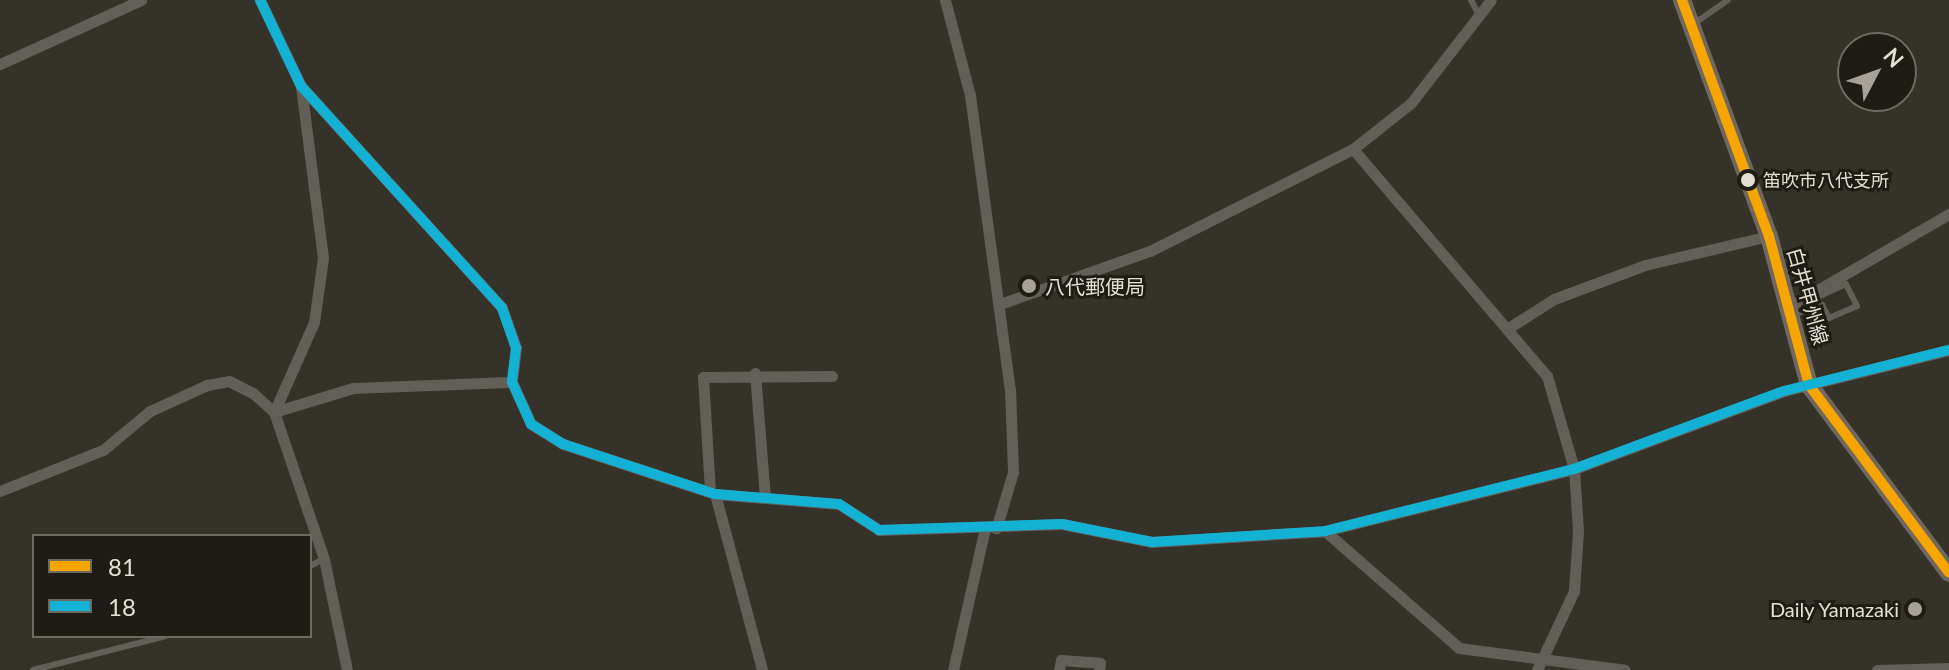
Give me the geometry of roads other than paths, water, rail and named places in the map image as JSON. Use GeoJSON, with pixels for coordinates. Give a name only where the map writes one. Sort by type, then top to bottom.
{"type":"FeatureCollection","features":[{"type":"Feature","properties":{"kind":"main road","name":"白井甲州線"},"geometry":{"type":"LineString","coordinates":[[1682,0],[1769,236],[1809,385],[1949,573]]}},
{"type":"Feature","properties":{"kind":"street"},"geometry":{"type":"LineString","coordinates":[[0,64],[141,0]]}},
{"type":"Feature","properties":{"kind":"street"},"geometry":{"type":"LineString","coordinates":[[260,0],[301,86],[502,308],[516,348],[512,382],[531,424],[563,444],[713,492],[839,504],[879,530],[990,529],[1062,524],[1152,542],[1325,531],[1574,469],[1809,385],[1949,350]]}},
{"type":"Feature","properties":{"kind":"street"},"geometry":{"type":"LineString","coordinates":[[945,0],[970,95],[1000,304],[1013,472],[990,529],[953,670]]}},
{"type":"Feature","properties":{"kind":"street"},"geometry":{"type":"LineString","coordinates":[[1000,304],[1150,251],[1353,149],[1411,103],[1491,0]]}},
{"type":"Feature","properties":{"kind":"street"},"geometry":{"type":"LineString","coordinates":[[274,412],[314,322],[323,258],[301,86]]}},
{"type":"Feature","properties":{"kind":"street"},"geometry":{"type":"LineString","coordinates":[[1353,149],[1510,327],[1547,376],[1574,469],[1574,591],[1538,664]]}},
{"type":"Feature","properties":{"kind":"street"},"geometry":{"type":"LineString","coordinates":[[1791,310],[1949,214]]}},
{"type":"Feature","properties":{"kind":"street"},"geometry":{"type":"LineString","coordinates":[[1510,327],[1554,299],[1645,265],[1769,236]]}},
{"type":"Feature","properties":{"kind":"street"},"geometry":{"type":"LineString","coordinates":[[755,373],[765,498]]}},
{"type":"Feature","properties":{"kind":"street"},"geometry":{"type":"LineString","coordinates":[[762,670],[713,492],[703,377],[755,373],[832,376]]}},
{"type":"Feature","properties":{"kind":"street"},"geometry":{"type":"LineString","coordinates":[[0,491],[103,450],[150,411],[207,385],[229,381],[274,412],[324,559],[347,670]]}},
{"type":"Feature","properties":{"kind":"street"},"geometry":{"type":"LineString","coordinates":[[274,412],[353,388],[512,382]]}},
{"type":"Feature","properties":{"kind":"street"},"geometry":{"type":"LineString","coordinates":[[1325,531],[1459,648],[1538,664],[1625,670]]}},
{"type":"Feature","properties":{"kind":"street"},"geometry":{"type":"LineString","coordinates":[[1059,670],[1061,660],[1100,663],[1099,670]]}},
{"type":"Feature","properties":{"kind":"street"},"geometry":{"type":"LineString","coordinates":[[1877,670],[1949,668]]}},
{"type":"Feature","properties":{"kind":"lane"},"geometry":{"type":"LineString","coordinates":[[1471,0],[1479,15]]}},
{"type":"Feature","properties":{"kind":"lane"},"geometry":{"type":"LineString","coordinates":[[1691,26],[1728,0]]}},
{"type":"Feature","properties":{"kind":"lane"},"geometry":{"type":"LineString","coordinates":[[1846,284],[1857,306],[1829,318],[1822,305],[1791,310],[1846,284]]}},
{"type":"Feature","properties":{"kind":"lane"},"geometry":{"type":"LineString","coordinates":[[312,565],[324,559]]}},
{"type":"Feature","properties":{"kind":"lane"},"geometry":{"type":"LineString","coordinates":[[33,670],[158,638]]}},
{"type":"Feature","properties":{"kind":"place","name":"笛吹市八代支所"},"geometry":{"type":"Point","coordinates":[1748,180]}},
{"type":"Feature","properties":{"kind":"place","name":"八代郵便局"},"geometry":{"type":"Point","coordinates":[1029,286]}},
{"type":"Feature","properties":{"kind":"place","name":"Daily Yamazaki"},"geometry":{"type":"Point","coordinates":[1915,609]}}]}
